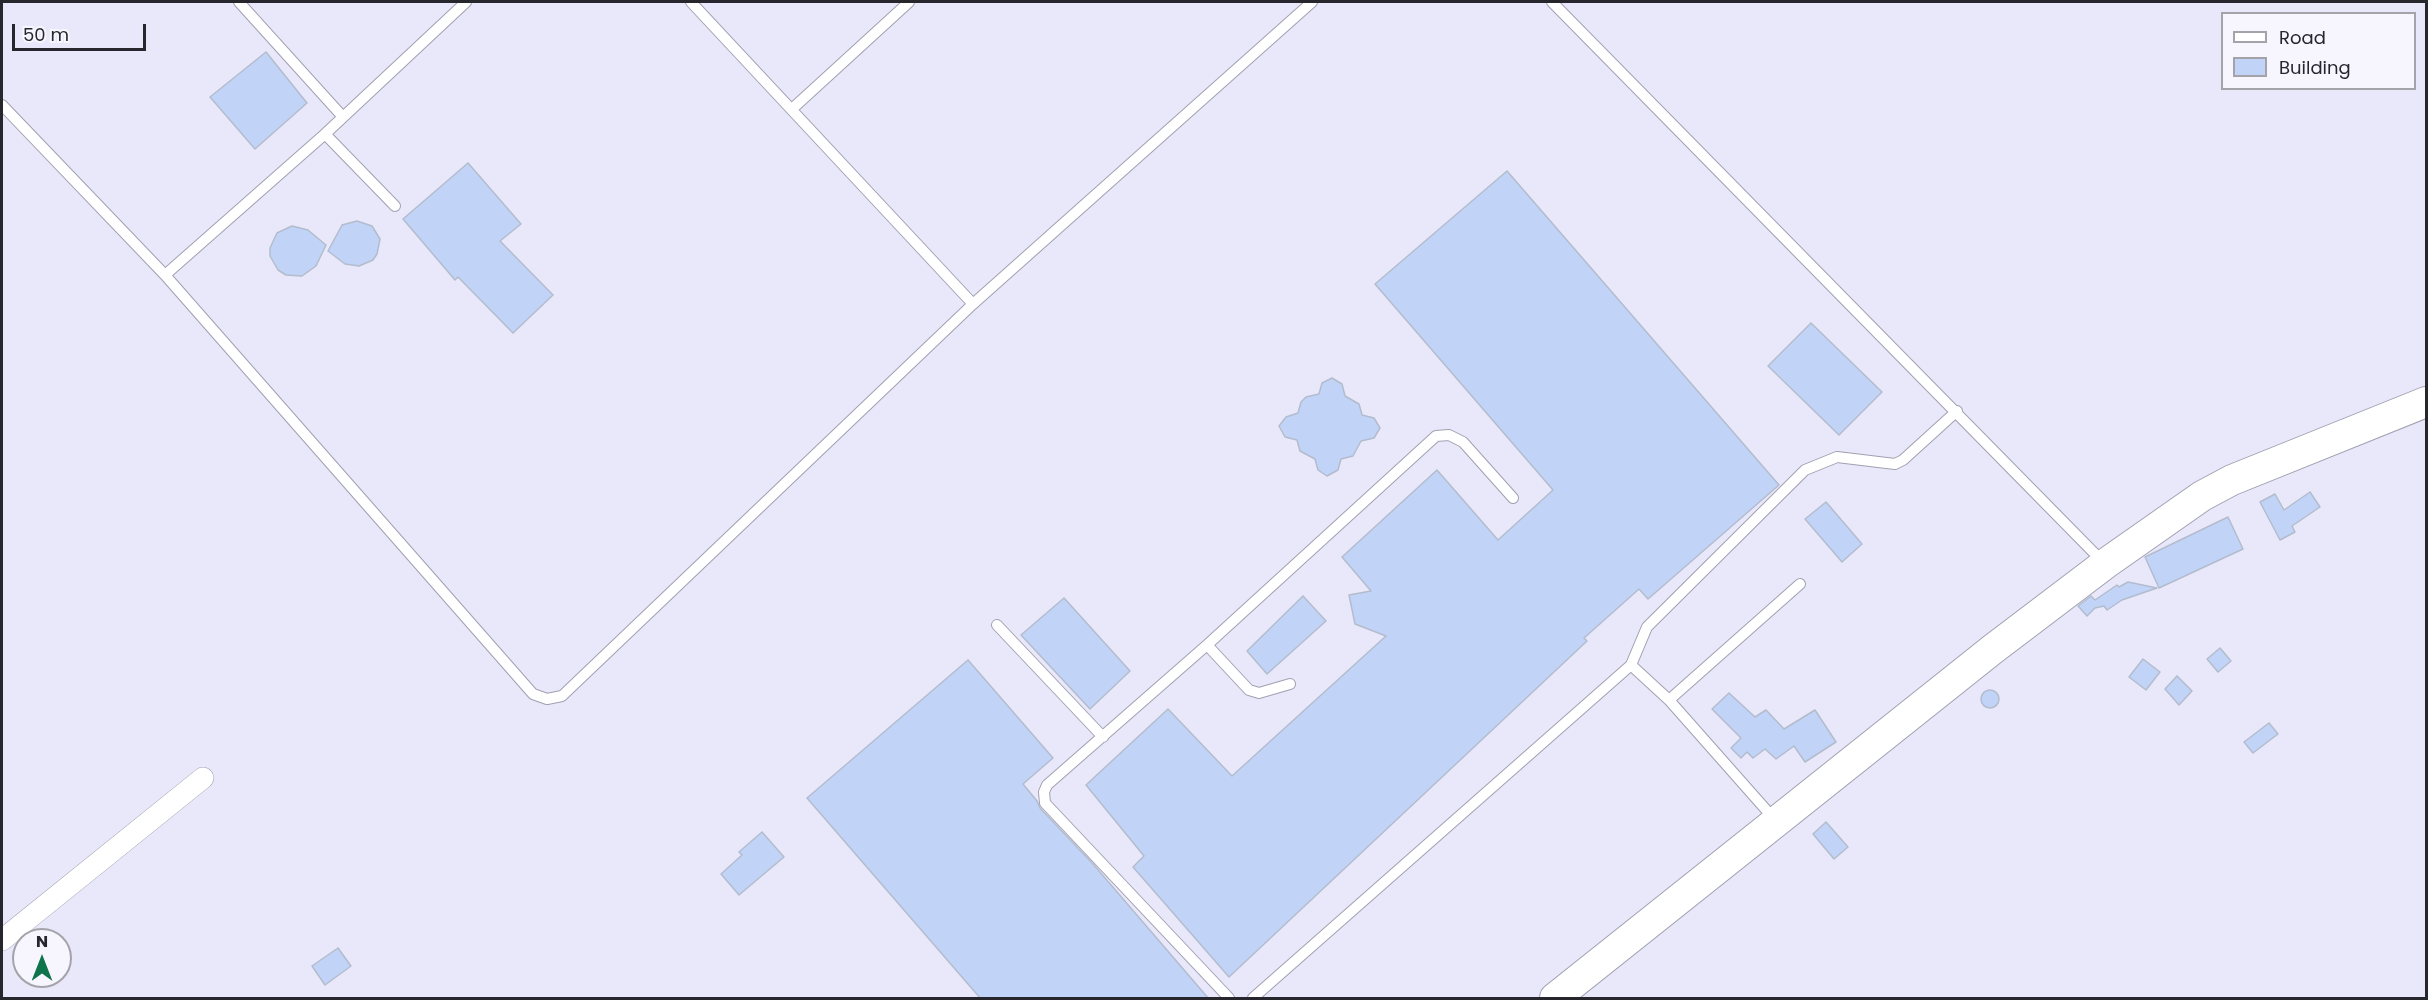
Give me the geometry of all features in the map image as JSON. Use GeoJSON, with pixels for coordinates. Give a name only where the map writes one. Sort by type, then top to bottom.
{"type":"FeatureCollection","features":[{"type":"Feature","properties":{"kind":"street"},"geometry":{"type":"LineString","coordinates":[[1555,999],[1993,649],[2105,564],[2219,486],[2427,402]]}},
{"type":"Feature","properties":{"kind":"street"},"geometry":{"type":"LineString","coordinates":[[2,940],[203,778]]}},
{"type":"Feature","properties":{"kind":"lane"},"geometry":{"type":"LineString","coordinates":[[239,2],[343,117]]}},
{"type":"Feature","properties":{"kind":"lane"},"geometry":{"type":"LineString","coordinates":[[165,275],[325,134],[466,2]]}},
{"type":"Feature","properties":{"kind":"lane"},"geometry":{"type":"LineString","coordinates":[[691,2],[973,303]]}},
{"type":"Feature","properties":{"kind":"lane"},"geometry":{"type":"LineString","coordinates":[[792,109],[909,2]]}},
{"type":"Feature","properties":{"kind":"lane"},"geometry":{"type":"LineString","coordinates":[[2,105],[165,275],[533,694],[547,699],[561,696],[973,303],[1312,2]]}},
{"type":"Feature","properties":{"kind":"lane"},"geometry":{"type":"LineString","coordinates":[[1552,2],[1957,411],[2105,564]]}},
{"type":"Feature","properties":{"kind":"lane"},"geometry":{"type":"LineString","coordinates":[[325,134],[395,206]]}},
{"type":"Feature","properties":{"kind":"lane"},"geometry":{"type":"LineString","coordinates":[[1253,999],[1630,665],[1647,627],[1805,470],[1837,457],[1895,464],[1903,460],[1957,411]]}},
{"type":"Feature","properties":{"kind":"lane"},"geometry":{"type":"LineString","coordinates":[[1229,999],[1045,803],[1044,792],[1047,785],[1207,645],[1436,436],[1449,435],[1463,442],[1512,498]]}},
{"type":"Feature","properties":{"kind":"lane"},"geometry":{"type":"LineString","coordinates":[[1669,700],[1800,584]]}},
{"type":"Feature","properties":{"kind":"lane"},"geometry":{"type":"LineString","coordinates":[[997,625],[1102,737]]}},
{"type":"Feature","properties":{"kind":"lane"},"geometry":{"type":"LineString","coordinates":[[1207,645],[1249,690],[1259,693],[1290,684]]}},
{"type":"Feature","properties":{"kind":"lane"},"geometry":{"type":"LineString","coordinates":[[1630,665],[1669,700],[1777,823]]}},
{"type":"Feature","properties":{"kind":"building"},"geometry":{"type":"Polygon","coordinates":[[[266,52],[307,103],[255,149],[210,97],[266,52]]]}},
{"type":"Feature","properties":{"kind":"building"},"geometry":{"type":"Polygon","coordinates":[[[468,163],[521,224],[500,241],[553,295],[513,333],[458,277],[455,280],[403,219],[468,163]]]}},
{"type":"Feature","properties":{"kind":"building"},"geometry":{"type":"Polygon","coordinates":[[[1507,171],[1779,485],[1648,599],[1639,589],[1584,638],[1587,641],[1229,977],[1133,867],[1144,856],[1086,785],[1168,709],[1232,776],[1386,636],[1355,624],[1349,595],[1371,591],[1342,557],[1437,470],[1498,540],[1553,490],[1375,284],[1507,171]]]}},
{"type":"Feature","properties":{"kind":"building"},"geometry":{"type":"Polygon","coordinates":[[[357,221],[372,226],[380,239],[377,254],[373,260],[359,266],[345,264],[328,251],[342,225],[357,221]]]}},
{"type":"Feature","properties":{"kind":"building"},"geometry":{"type":"Polygon","coordinates":[[[292,226],[308,230],[326,245],[316,266],[302,276],[286,275],[278,270],[270,256],[270,248],[277,233],[292,226]]]}},
{"type":"Feature","properties":{"kind":"building"},"geometry":{"type":"Polygon","coordinates":[[[1811,323],[1882,392],[1839,435],[1768,366],[1811,323]]]}},
{"type":"Feature","properties":{"kind":"building"},"geometry":{"type":"Polygon","coordinates":[[[1332,378],[1342,384],[1345,396],[1359,404],[1362,415],[1374,418],[1380,428],[1374,438],[1361,441],[1353,456],[1341,459],[1338,470],[1327,476],[1318,470],[1315,459],[1300,451],[1297,440],[1285,437],[1279,426],[1286,417],[1298,413],[1301,402],[1306,397],[1319,394],[1322,383],[1332,378]]]}},
{"type":"Feature","properties":{"kind":"building"},"geometry":{"type":"Polygon","coordinates":[[[2310,492],[2320,507],[2292,526],[2295,532],[2280,540],[2260,502],[2275,494],[2284,510],[2310,492]]]}},
{"type":"Feature","properties":{"kind":"building"},"geometry":{"type":"Polygon","coordinates":[[[1826,502],[1862,544],[1842,562],[1805,519],[1826,502]]]}},
{"type":"Feature","properties":{"kind":"building"},"geometry":{"type":"Polygon","coordinates":[[[2228,517],[2243,549],[2159,588],[2145,557],[2228,517]]]}},
{"type":"Feature","properties":{"kind":"building"},"geometry":{"type":"Polygon","coordinates":[[[2128,582],[2157,588],[2122,600],[2107,610],[2104,606],[2095,608],[2087,616],[2078,606],[2091,596],[2095,600],[2117,585],[2119,587],[2128,582]]]}},
{"type":"Feature","properties":{"kind":"building"},"geometry":{"type":"Polygon","coordinates":[[[1303,596],[1326,621],[1267,674],[1247,651],[1303,596]]]}},
{"type":"Feature","properties":{"kind":"building"},"geometry":{"type":"Polygon","coordinates":[[[1064,598],[1130,671],[1090,709],[1021,635],[1064,598]]]}},
{"type":"Feature","properties":{"kind":"building"},"geometry":{"type":"Polygon","coordinates":[[[2220,648],[2231,661],[2218,672],[2207,659],[2220,648]]]}},
{"type":"Feature","properties":{"kind":"building"},"geometry":{"type":"Polygon","coordinates":[[[2143,659],[2160,672],[2146,690],[2129,677],[2143,659]]]}},
{"type":"Feature","properties":{"kind":"building"},"geometry":{"type":"Polygon","coordinates":[[[968,660],[1053,758],[1023,784],[1040,808],[1093,864],[1209,999],[981,999],[807,798],[968,660]]]}},
{"type":"Feature","properties":{"kind":"building"},"geometry":{"type":"Polygon","coordinates":[[[2177,676],[2192,691],[2179,705],[2165,689],[2177,676]]]}},
{"type":"Feature","properties":{"kind":"building"},"geometry":{"type":"Polygon","coordinates":[[[1986,690],[1994,690],[1999,695],[1997,706],[1986,708],[1981,703],[1981,695],[1986,690]]]}},
{"type":"Feature","properties":{"kind":"building"},"geometry":{"type":"Polygon","coordinates":[[[1729,693],[1755,717],[1766,710],[1784,729],[1815,710],[1836,742],[1805,762],[1794,746],[1776,759],[1765,749],[1753,758],[1747,752],[1741,758],[1731,748],[1741,738],[1712,709],[1729,693]]]}},
{"type":"Feature","properties":{"kind":"building"},"geometry":{"type":"Polygon","coordinates":[[[2269,723],[2278,734],[2253,753],[2244,742],[2269,723]]]}},
{"type":"Feature","properties":{"kind":"building"},"geometry":{"type":"Polygon","coordinates":[[[1826,822],[1848,847],[1834,859],[1813,834],[1826,822]]]}},
{"type":"Feature","properties":{"kind":"building"},"geometry":{"type":"Polygon","coordinates":[[[762,832],[784,857],[739,895],[721,874],[742,855],[739,852],[762,832]]]}},
{"type":"Feature","properties":{"kind":"building"},"geometry":{"type":"Polygon","coordinates":[[[338,948],[351,966],[325,985],[312,966],[338,948]]]}}]}
